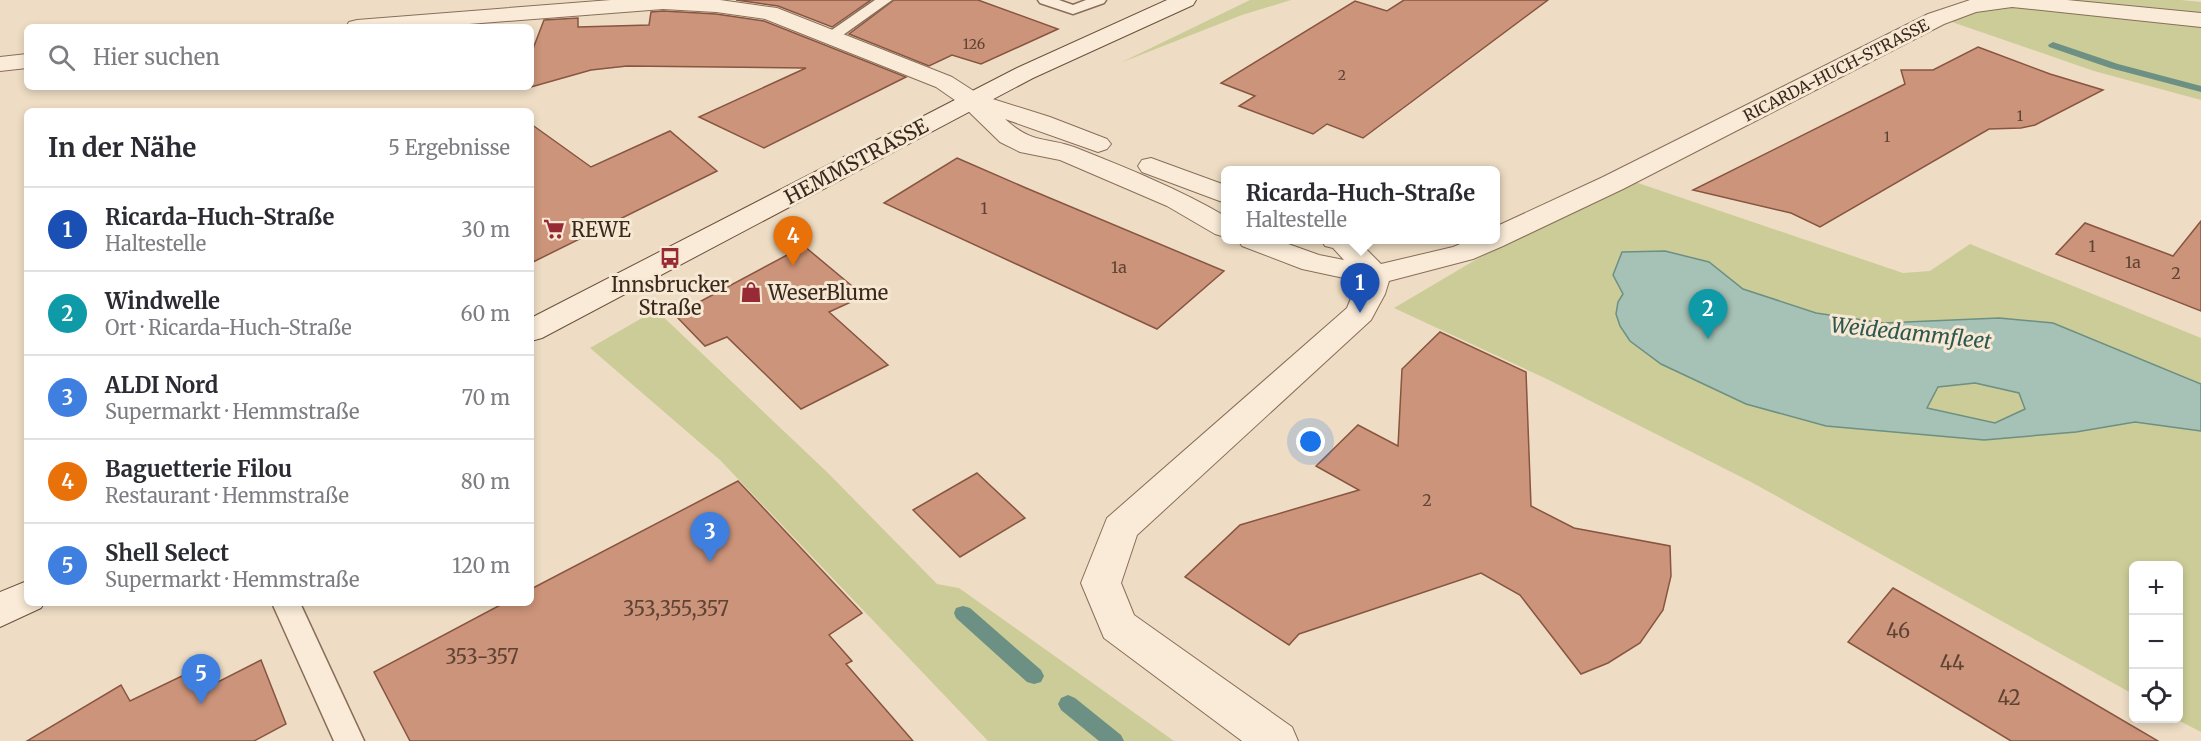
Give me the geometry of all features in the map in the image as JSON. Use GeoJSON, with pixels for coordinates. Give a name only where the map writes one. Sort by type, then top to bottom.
{"type":"FeatureCollection","features":[{"type":"Feature","properties":{"kind":"street","name":"HEMMSTRASSE"},"geometry":{"type":"LineString","coordinates":[[534,329],[971,100],[1076,48],[1185,0]]}},
{"type":"Feature","properties":{"kind":"street","name":"RICARDA-HUCH-STRASSE"},"geometry":{"type":"LineString","coordinates":[[1500,236],[1613,183],[1936,19],[1972,6],[2012,1],[2201,20]]}},
{"type":"Feature","properties":{"kind":"street"},"geometry":{"type":"LineString","coordinates":[[425,24],[663,3],[769,13],[944,82],[971,100],[1009,137],[1029,146],[1067,153],[1177,200],[1221,226]]}},
{"type":"Feature","properties":{"kind":"street"},"geometry":{"type":"LineString","coordinates":[[0,64],[24,61]]}},
{"type":"Feature","properties":{"kind":"street"},"geometry":{"type":"LineString","coordinates":[[971,100],[1041,122],[1221,193]]}},
{"type":"Feature","properties":{"kind":"street"},"geometry":{"type":"LineString","coordinates":[[1262,244],[1312,263],[1374,275]]}},
{"type":"Feature","properties":{"kind":"street"},"geometry":{"type":"LineString","coordinates":[[1345,244],[1374,275]]}},
{"type":"Feature","properties":{"kind":"street","name":"RICARDA-HUCH-STRASSE"},"geometry":{"type":"LineString","coordinates":[[1374,275],[1463,253],[1483,244]]}},
{"type":"Feature","properties":{"kind":"street"},"geometry":{"type":"LineString","coordinates":[[1276,741],[1118,626],[1101,583],[1120,528],[1360,313],[1370,294],[1374,275]]}},
{"type":"Feature","properties":{"kind":"street"},"geometry":{"type":"LineString","coordinates":[[0,611],[24,599]]}},
{"type":"Feature","properties":{"kind":"lane"},"geometry":{"type":"LineString","coordinates":[[831,38],[885,0]]}},
{"type":"Feature","properties":{"kind":"lane"},"geometry":{"type":"LineString","coordinates":[[1045,0],[1073,10],[1099,0]]}},
{"type":"Feature","properties":{"kind":"lane"},"geometry":{"type":"LineString","coordinates":[[287,606],[349,741]]}},
{"type":"Feature","properties":{"kind":"green space"},"geometry":{"type":"Polygon","coordinates":[[[1250,0],[1291,0],[1242,15],[1120,63],[1250,0]]]}},
{"type":"Feature","properties":{"kind":"green space"},"geometry":{"type":"Polygon","coordinates":[[[2052,0],[2201,2],[2201,16],[2052,0]]]}},
{"type":"Feature","properties":{"kind":"green space"},"geometry":{"type":"Polygon","coordinates":[[[1997,5],[2201,22],[2201,100],[2094,71],[1949,21],[1997,5]]]}},
{"type":"Feature","properties":{"kind":"green space"},"geometry":{"type":"Polygon","coordinates":[[[1635,182],[1903,273],[1930,271],[1970,244],[2201,338],[2201,732],[2183,723],[2183,561],[2129,561],[2129,692],[1751,482],[1549,380],[1394,308],[1499,246],[1635,182]]]}},
{"type":"Feature","properties":{"kind":"green space"},"geometry":{"type":"Polygon","coordinates":[[[656,310],[828,473],[937,584],[959,588],[1174,741],[988,741],[720,460],[590,348],[656,310]]]}},
{"type":"Feature","properties":{"kind":"water","name":"Weidedammfleet"},"geometry":{"type":"Polygon","coordinates":[[[1665,251],[1709,262],[1743,289],[1816,313],[1883,323],[1999,318],[2053,323],[2201,384],[2201,431],[2135,422],[2076,432],[1984,440],[1826,426],[1746,404],[1661,364],[1630,341],[1620,326],[1616,314],[1618,302],[1623,294],[1613,275],[1622,252],[1665,251]],[[1975,383],[1938,387],[1927,408],[1995,423],[2025,409],[2019,393],[1975,383]]]}},
{"type":"Feature","properties":{"kind":"building"},"geometry":{"type":"Polygon","coordinates":[[[736,0],[871,0],[832,27],[778,6],[736,0]]]}},
{"type":"Feature","properties":{"kind":"building"},"geometry":{"type":"Polygon","coordinates":[[[894,0],[978,0],[1058,29],[981,64],[952,55],[929,66],[849,34],[894,0]]]}},
{"type":"Feature","properties":{"kind":"building"},"geometry":{"type":"Polygon","coordinates":[[[1404,0],[1548,0],[1363,138],[1327,124],[1313,134],[1239,106],[1255,96],[1221,83],[1355,1],[1387,11],[1404,0]]]}},
{"type":"Feature","properties":{"kind":"building"},"geometry":{"type":"Polygon","coordinates":[[[651,12],[716,14],[764,21],[906,77],[764,148],[699,117],[806,68],[627,66],[591,70],[534,86],[534,46],[544,20],[578,18],[578,27],[649,25],[651,12]]]}},
{"type":"Feature","properties":{"kind":"building"},"geometry":{"type":"Polygon","coordinates":[[[1978,47],[2050,74],[2103,90],[2035,125],[1989,129],[1820,227],[1791,213],[1693,190],[1905,84],[1901,70],[1933,70],[1978,47]]]}},
{"type":"Feature","properties":{"kind":"building"},"geometry":{"type":"Polygon","coordinates":[[[534,126],[591,167],[670,131],[717,171],[534,262],[534,126]]]}},
{"type":"Feature","properties":{"kind":"building"},"geometry":{"type":"Polygon","coordinates":[[[957,158],[1224,271],[1157,329],[884,203],[957,158]]]}},
{"type":"Feature","properties":{"kind":"building"},"geometry":{"type":"Polygon","coordinates":[[[2201,221],[2201,311],[2056,254],[2085,223],[2173,256],[2201,221]]]}},
{"type":"Feature","properties":{"kind":"building"},"geometry":{"type":"Polygon","coordinates":[[[804,246],[864,296],[829,312],[888,365],[801,409],[727,337],[705,346],[675,315],[804,246]]]}},
{"type":"Feature","properties":{"kind":"building"},"geometry":{"type":"Polygon","coordinates":[[[1440,332],[1526,372],[1531,506],[1574,528],[1670,546],[1671,576],[1663,610],[1640,643],[1608,663],[1581,674],[1520,595],[1481,573],[1299,634],[1289,645],[1185,577],[1240,525],[1359,490],[1316,466],[1358,425],[1398,446],[1402,369],[1440,332]]]}},
{"type":"Feature","properties":{"kind":"building"},"geometry":{"type":"Polygon","coordinates":[[[977,473],[1025,518],[960,557],[913,510],[977,473]]]}},
{"type":"Feature","properties":{"kind":"building"},"geometry":{"type":"Polygon","coordinates":[[[738,481],[862,613],[829,635],[852,661],[846,664],[913,741],[410,741],[374,672],[498,606],[534,606],[534,587],[738,481]]]}},
{"type":"Feature","properties":{"kind":"building"},"geometry":{"type":"Polygon","coordinates":[[[1893,588],[2158,741],[2011,741],[1848,642],[1893,588]]]}},
{"type":"Feature","properties":{"kind":"building"},"geometry":{"type":"Polygon","coordinates":[[[261,660],[286,724],[254,741],[27,741],[121,685],[130,701],[211,662],[218,682],[261,660]]]}},
{"type":"Feature","properties":{"kind":"waterway"},"geometry":{"type":"LineString","coordinates":[[2053,45],[2114,66],[2201,89]]}},
{"type":"Feature","properties":{"kind":"waterway"},"geometry":{"type":"LineString","coordinates":[[963,613],[1034,676]]}},
{"type":"Feature","properties":{"kind":"waterway"},"geometry":{"type":"LineString","coordinates":[[1068,704],[1114,741]]}},
{"type":"Feature","properties":{"kind":"place","name":"REWE"},"geometry":{"type":"Point","coordinates":[554,229]}},
{"type":"Feature","properties":{"kind":"place","name":"Innsbrucker Straße"},"geometry":{"type":"Point","coordinates":[670,258]}},
{"type":"Feature","properties":{"kind":"place","name":"Baguetterie Filou"},"geometry":{"type":"Point","coordinates":[793,266]}},
{"type":"Feature","properties":{"kind":"place","name":"WeserBlume"},"geometry":{"type":"Point","coordinates":[751,292]}},
{"type":"Feature","properties":{"kind":"place","name":"Ricarda-Huch-Straße"},"geometry":{"type":"Point","coordinates":[1360,313]}},
{"type":"Feature","properties":{"kind":"place","name":"Windwelle"},"geometry":{"type":"Point","coordinates":[1708,339]}},
{"type":"Feature","properties":{"kind":"place","name":"ALDI Nord"},"geometry":{"type":"Point","coordinates":[710,562]}},
{"type":"Feature","properties":{"kind":"place","name":"Shell Select"},"geometry":{"type":"Point","coordinates":[201,704]}}]}
